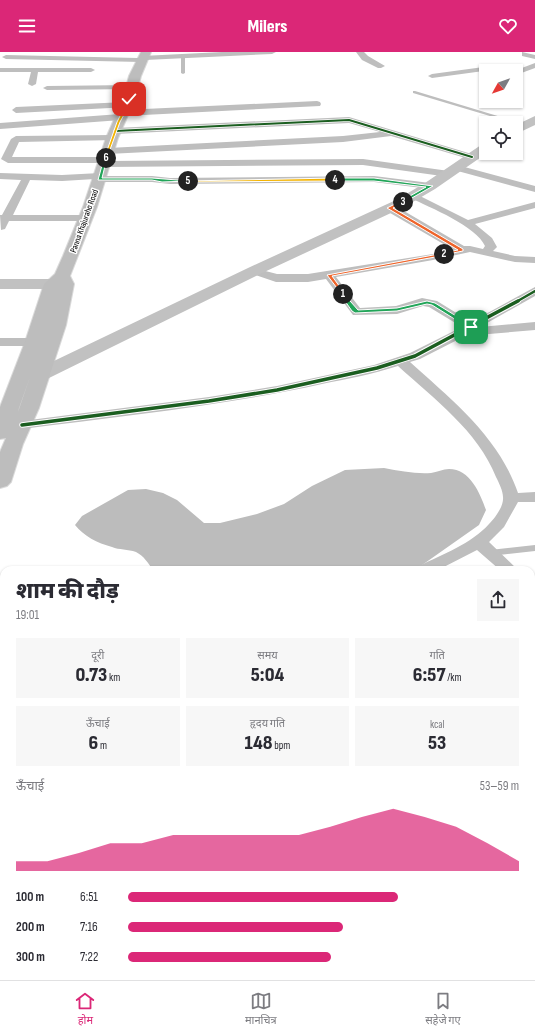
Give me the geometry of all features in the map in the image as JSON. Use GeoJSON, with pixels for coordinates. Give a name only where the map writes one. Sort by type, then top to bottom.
{"type":"FeatureCollection","features":[{"type":"Feature","properties":{"kind":"main road","name":"Panna Khajuraho Road"},"geometry":{"type":"LineString","coordinates":[[0,433],[34,342],[86,218],[106,157],[124,112],[143,57]]}},
{"type":"Feature","properties":{"kind":"main road"},"geometry":{"type":"LineString","coordinates":[[40,375],[254,271],[414,196],[479,152]]}},
{"type":"Feature","properties":{"kind":"main road","name":"Panna Khajuraho Road"},"geometry":{"type":"LineString","coordinates":[[0,482],[58,325],[60,281]]}},
{"type":"Feature","properties":{"kind":"main road"},"geometry":{"type":"LineString","coordinates":[[0,284],[60,281]]}},
{"type":"Feature","properties":{"kind":"street"},"geometry":{"type":"LineString","coordinates":[[6,57],[183,57],[272,52]]}},
{"type":"Feature","properties":{"kind":"street"},"geometry":{"type":"LineString","coordinates":[[360,52],[365,58],[381,66]]}},
{"type":"Feature","properties":{"kind":"street"},"geometry":{"type":"LineString","coordinates":[[525,54],[535,57]]}},
{"type":"Feature","properties":{"kind":"street"},"geometry":{"type":"LineString","coordinates":[[83,87],[91,70],[101,56]]}},
{"type":"Feature","properties":{"kind":"street"},"geometry":{"type":"LineString","coordinates":[[523,70],[535,65]]}},
{"type":"Feature","properties":{"kind":"street"},"geometry":{"type":"LineString","coordinates":[[0,70],[91,70]]}},
{"type":"Feature","properties":{"kind":"street"},"geometry":{"type":"LineString","coordinates":[[32,84],[35,70]]}},
{"type":"Feature","properties":{"kind":"street"},"geometry":{"type":"LineString","coordinates":[[56,70],[48,86],[132,87]]}},
{"type":"Feature","properties":{"kind":"street"},"geometry":{"type":"LineString","coordinates":[[432,76],[479,70]]}},
{"type":"Feature","properties":{"kind":"street"},"geometry":{"type":"LineString","coordinates":[[523,76],[529,78]]}},
{"type":"Feature","properties":{"kind":"street"},"geometry":{"type":"LineString","coordinates":[[284,96],[301,132]]}},
{"type":"Feature","properties":{"kind":"street"},"geometry":{"type":"LineString","coordinates":[[16,110],[124,112],[317,104]]}},
{"type":"Feature","properties":{"kind":"street"},"geometry":{"type":"LineString","coordinates":[[0,126],[124,112]]}},
{"type":"Feature","properties":{"kind":"street"},"geometry":{"type":"LineString","coordinates":[[106,157],[301,132],[349,120],[472,157]]}},
{"type":"Feature","properties":{"kind":"street"},"geometry":{"type":"LineString","coordinates":[[0,176],[27,177],[106,157],[301,132],[395,134]]}},
{"type":"Feature","properties":{"kind":"street"},"geometry":{"type":"LineString","coordinates":[[430,186],[374,179],[170,181],[152,179],[106,157],[58,149],[8,160],[6,159],[16,139],[58,149],[106,157],[363,162],[453,171],[518,184],[535,189]]}},
{"type":"Feature","properties":{"kind":"street"},"geometry":{"type":"LineString","coordinates":[[2,222],[27,177]]}},
{"type":"Feature","properties":{"kind":"street"},"geometry":{"type":"LineString","coordinates":[[518,184],[529,179]]}},
{"type":"Feature","properties":{"kind":"street"},"geometry":{"type":"LineString","coordinates":[[414,196],[434,204],[468,224],[491,244],[491,247],[486,252]]}},
{"type":"Feature","properties":{"kind":"street"},"geometry":{"type":"LineString","coordinates":[[468,224],[535,205]]}},
{"type":"Feature","properties":{"kind":"street"},"geometry":{"type":"LineString","coordinates":[[389,208],[462,250]]}},
{"type":"Feature","properties":{"kind":"street"},"geometry":{"type":"LineString","coordinates":[[2,222],[86,218]]}},
{"type":"Feature","properties":{"kind":"street"},"geometry":{"type":"LineString","coordinates":[[254,271],[269,277],[282,279],[329,275],[470,249],[516,259],[535,260]]}},
{"type":"Feature","properties":{"kind":"street"},"geometry":{"type":"LineString","coordinates":[[329,275],[357,312],[397,310],[427,302],[433,304],[467,330],[533,328]]}},
{"type":"Feature","properties":{"kind":"street"},"geometry":{"type":"LineString","coordinates":[[22,425],[209,401],[277,390],[401,361],[467,330],[535,291]]}},
{"type":"Feature","properties":{"kind":"street"},"geometry":{"type":"LineString","coordinates":[[0,342],[34,342]]}},
{"type":"Feature","properties":{"kind":"street"},"geometry":{"type":"LineString","coordinates":[[401,361],[461,418],[482,441],[496,460],[505,479],[511,498],[505,513],[493,530],[478,542],[433,566]]}},
{"type":"Feature","properties":{"kind":"street"},"geometry":{"type":"LineString","coordinates":[[511,498],[535,498]]}},
{"type":"Feature","properties":{"kind":"street"},"geometry":{"type":"LineString","coordinates":[[478,542],[505,566]]}},
{"type":"Feature","properties":{"kind":"lane"},"geometry":{"type":"LineString","coordinates":[[183,57],[183,73]]}},
{"type":"Feature","properties":{"kind":"lane"},"geometry":{"type":"LineString","coordinates":[[414,92],[525,125]]}},
{"type":"Feature","properties":{"kind":"lane"},"geometry":{"type":"LineString","coordinates":[[490,553],[535,548]]}},
{"type":"Feature","properties":{"kind":"shaded area"},"geometry":{"type":"Polygon","coordinates":[[[384,468],[408,472],[431,473],[444,469],[456,470],[463,473],[473,483],[481,496],[486,510],[479,525],[421,566],[150,566],[144,558],[136,552],[115,548],[96,541],[82,533],[75,525],[82,516],[128,490],[146,489],[163,493],[177,500],[204,523],[220,523],[257,514],[284,504],[312,486],[345,470],[384,468]]]}},
{"type":"Feature","properties":{"kind":"cycle path"},"geometry":{"type":"LineString","coordinates":[[115,131],[349,120],[472,157]]}},
{"type":"Feature","properties":{"kind":"cycle path"},"geometry":{"type":"LineString","coordinates":[[22,425],[209,401],[277,390],[377,368],[415,356],[462,332],[535,291]]}},
{"type":"Feature","properties":{"kind":"route"},"geometry":{"type":"LineString","coordinates":[[129,99],[112,138],[100,179],[152,179],[170,181],[374,179],[430,186],[414,196],[389,208],[462,250],[433,257],[329,275],[357,312],[397,310],[422,302],[427,302],[433,304],[471,327]]}}]}
